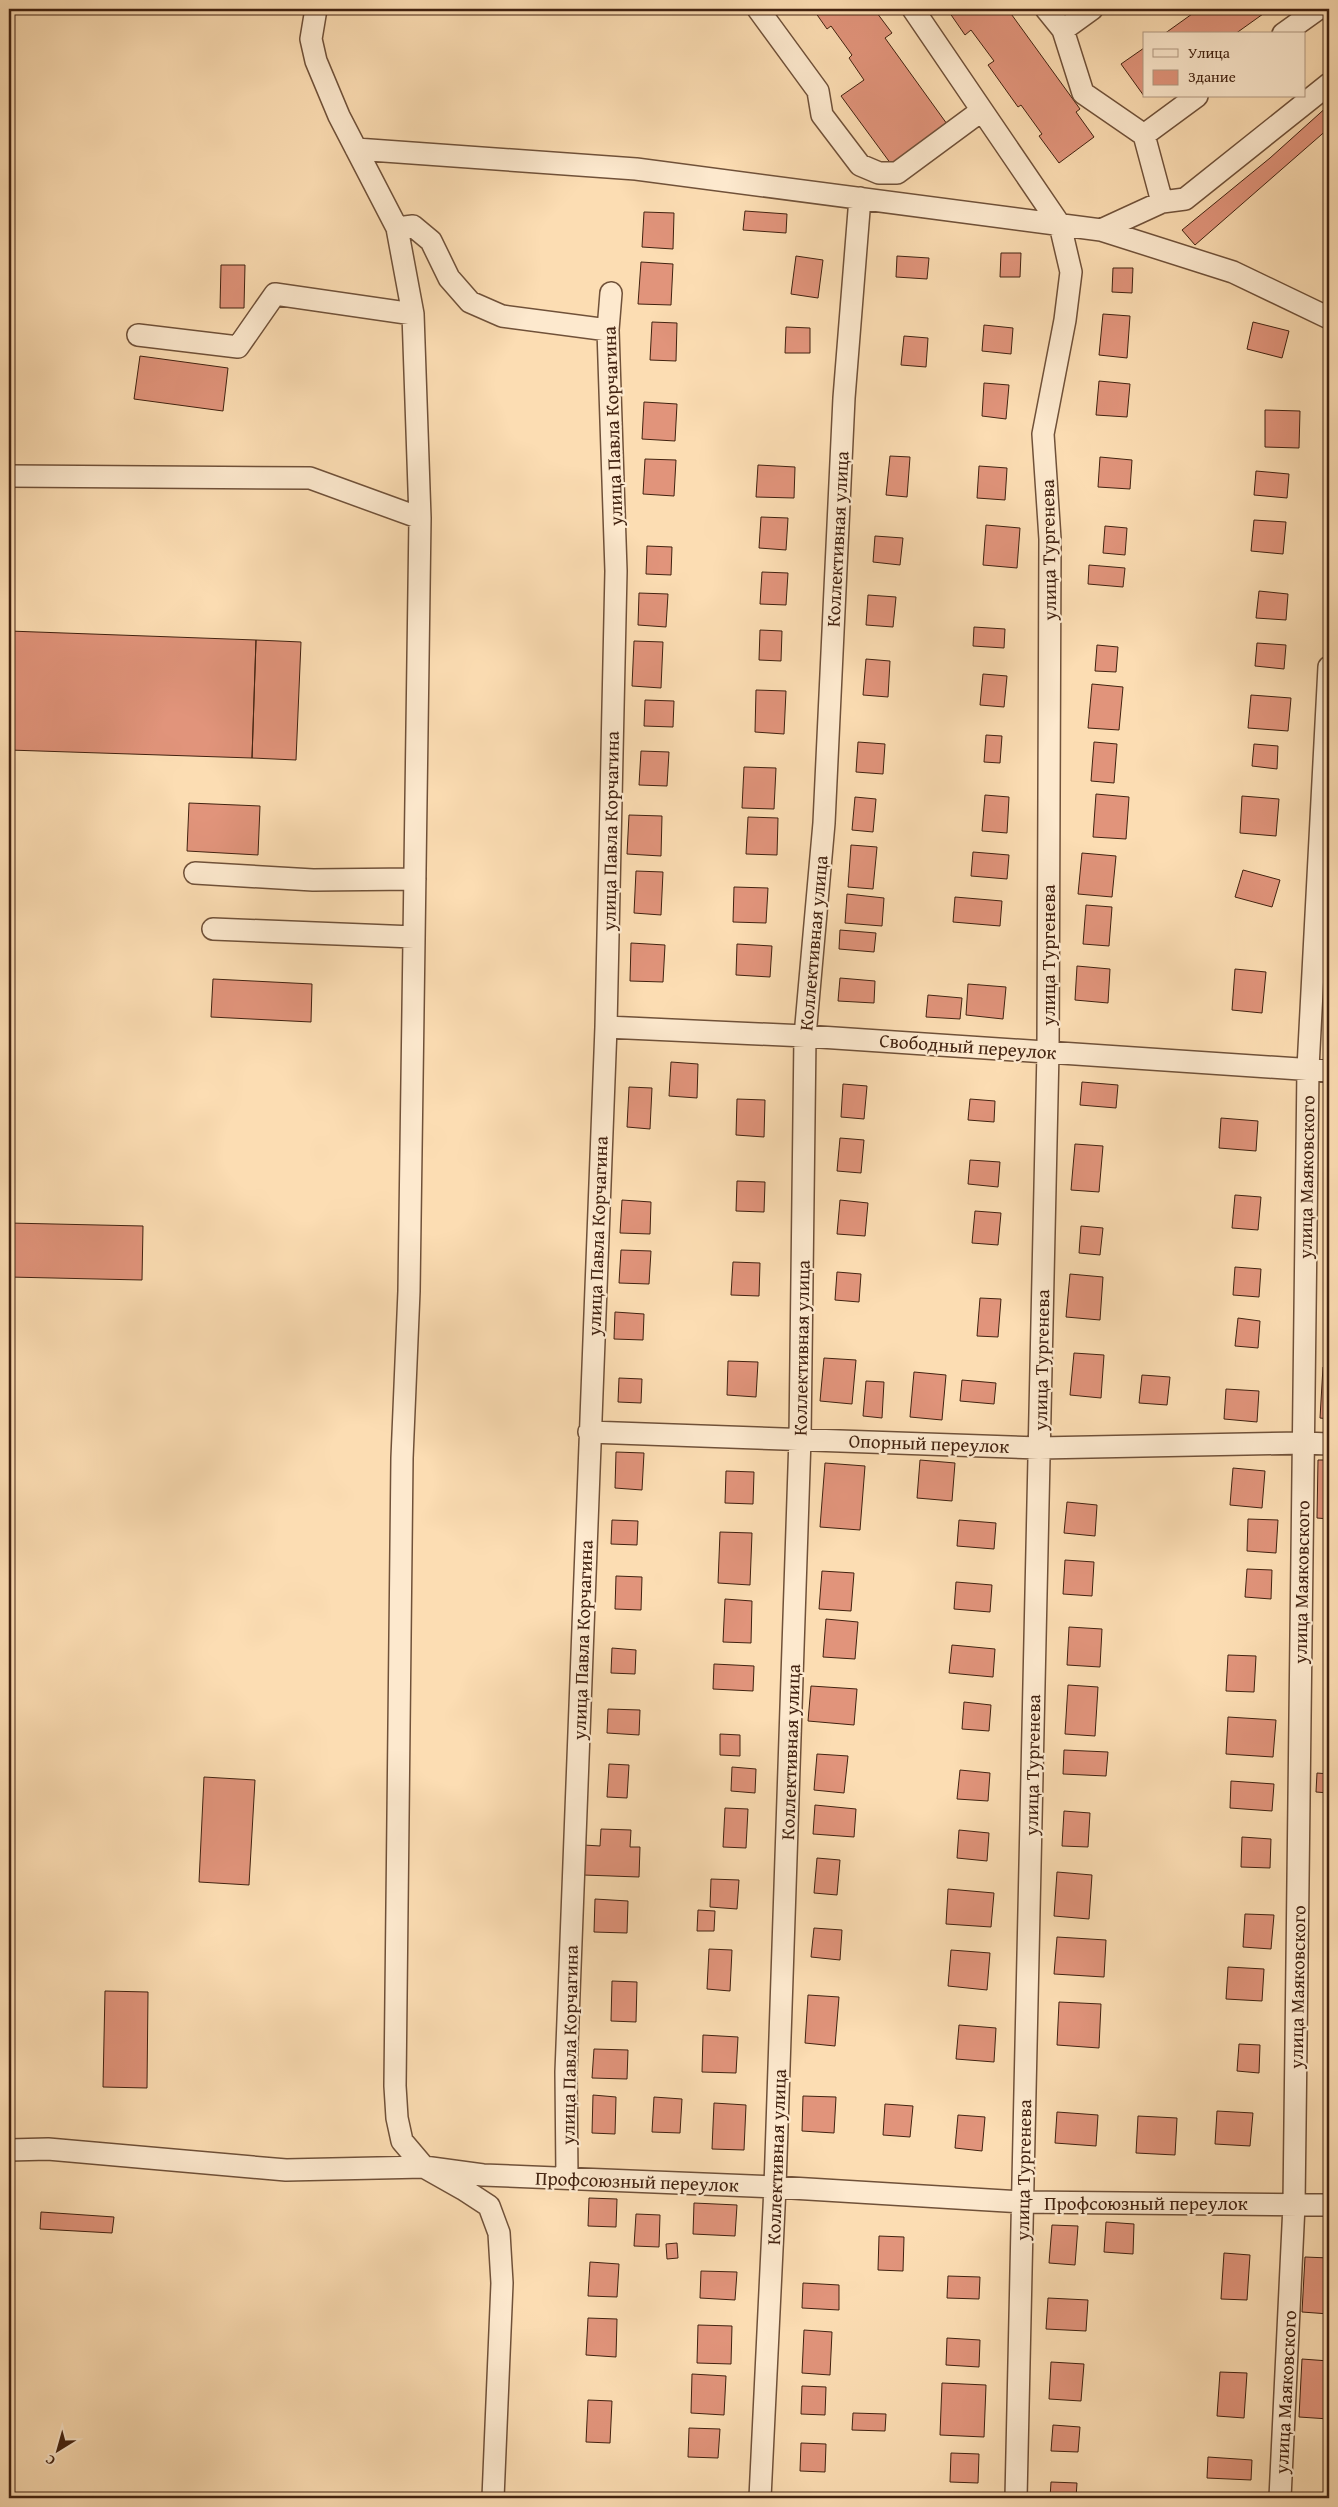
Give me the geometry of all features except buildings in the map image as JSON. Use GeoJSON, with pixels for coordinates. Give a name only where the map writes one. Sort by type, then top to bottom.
{"type":"FeatureCollection","features":[{"type":"Feature","properties":{"kind":"street"},"geometry":{"type":"LineString","coordinates":[[316,9],[312,38],[322,80],[397,228],[413,314],[420,518],[409,1290],[402,1458],[395,2086],[397,2118],[402,2141],[424,2167],[489,2206],[499,2233],[502,2283],[493,2498]]}},
{"type":"Feature","properties":{"kind":"street"},"geometry":{"type":"LineString","coordinates":[[758,9],[818,91],[822,115],[860,165],[879,173],[897,173],[980,111]]}},
{"type":"Feature","properties":{"kind":"street"},"geometry":{"type":"LineString","coordinates":[[1046,9],[1063,30],[1084,93],[1144,135],[1162,202]]}},
{"type":"Feature","properties":{"kind":"street"},"geometry":{"type":"LineString","coordinates":[[1063,30],[1092,9]]}},
{"type":"Feature","properties":{"kind":"street"},"geometry":{"type":"LineString","coordinates":[[1287,32],[1318,9]]}},
{"type":"Feature","properties":{"kind":"street"},"geometry":{"type":"LineString","coordinates":[[917,10],[980,111],[1060,225]]}},
{"type":"Feature","properties":{"kind":"street"},"geometry":{"type":"LineString","coordinates":[[1101,230],[1162,202],[1185,199],[1329,84]]}},
{"type":"Feature","properties":{"kind":"street"},"geometry":{"type":"LineString","coordinates":[[1144,135],[1194,98]]}},
{"type":"Feature","properties":{"kind":"street"},"geometry":{"type":"LineString","coordinates":[[356,149],[636,169],[1101,230],[1232,272],[1329,318]]}},
{"type":"Feature","properties":{"kind":"street","name":"Коллективная улица"},"geometry":{"type":"LineString","coordinates":[[760,2498],[775,2187],[800,1438],[805,1036],[824,823],[844,398],[860,198]]}},
{"type":"Feature","properties":{"kind":"street","name":"улица Тургенева"},"geometry":{"type":"LineString","coordinates":[[1016,2498],[1048,1051],[1050,539],[1044,434],[1066,320],[1070,272],[1060,225]]}},
{"type":"Feature","properties":{"kind":"street"},"geometry":{"type":"LineString","coordinates":[[397,228],[413,226],[431,241],[449,278],[470,302],[502,316],[608,330]]}},
{"type":"Feature","properties":{"kind":"street","name":"улица Павла Корчагина"},"geometry":{"type":"LineString","coordinates":[[567,2178],[566,2072],[606,1027],[616,571],[608,330],[610,293]]}},
{"type":"Feature","properties":{"kind":"street"},"geometry":{"type":"LineString","coordinates":[[138,335],[238,347],[275,294],[413,314]]}},
{"type":"Feature","properties":{"kind":"street"},"geometry":{"type":"LineString","coordinates":[[9,476],[310,478],[420,518]]}},
{"type":"Feature","properties":{"kind":"street","name":"улица Маяковского"},"geometry":{"type":"LineString","coordinates":[[1280,2498],[1294,2205],[1308,1068],[1329,667]]}},
{"type":"Feature","properties":{"kind":"street"},"geometry":{"type":"LineString","coordinates":[[195,873],[313,880],[415,880]]}},
{"type":"Feature","properties":{"kind":"street"},"geometry":{"type":"LineString","coordinates":[[213,929],[414,938]]}},
{"type":"Feature","properties":{"kind":"street","name":"Свободный переулок"},"geometry":{"type":"LineString","coordinates":[[606,1027],[805,1036],[1308,1068],[1329,1071]]}},
{"type":"Feature","properties":{"kind":"street","name":"Опорный переулок"},"geometry":{"type":"LineString","coordinates":[[589,1432],[800,1438],[1039,1448],[1329,1444]]}},
{"type":"Feature","properties":{"kind":"street","name":"Профсоюзный переулок"},"geometry":{"type":"LineString","coordinates":[[9,2150],[48,2149],[286,2170],[424,2167],[483,2175],[775,2187],[1022,2202],[1329,2205]]}}]}
